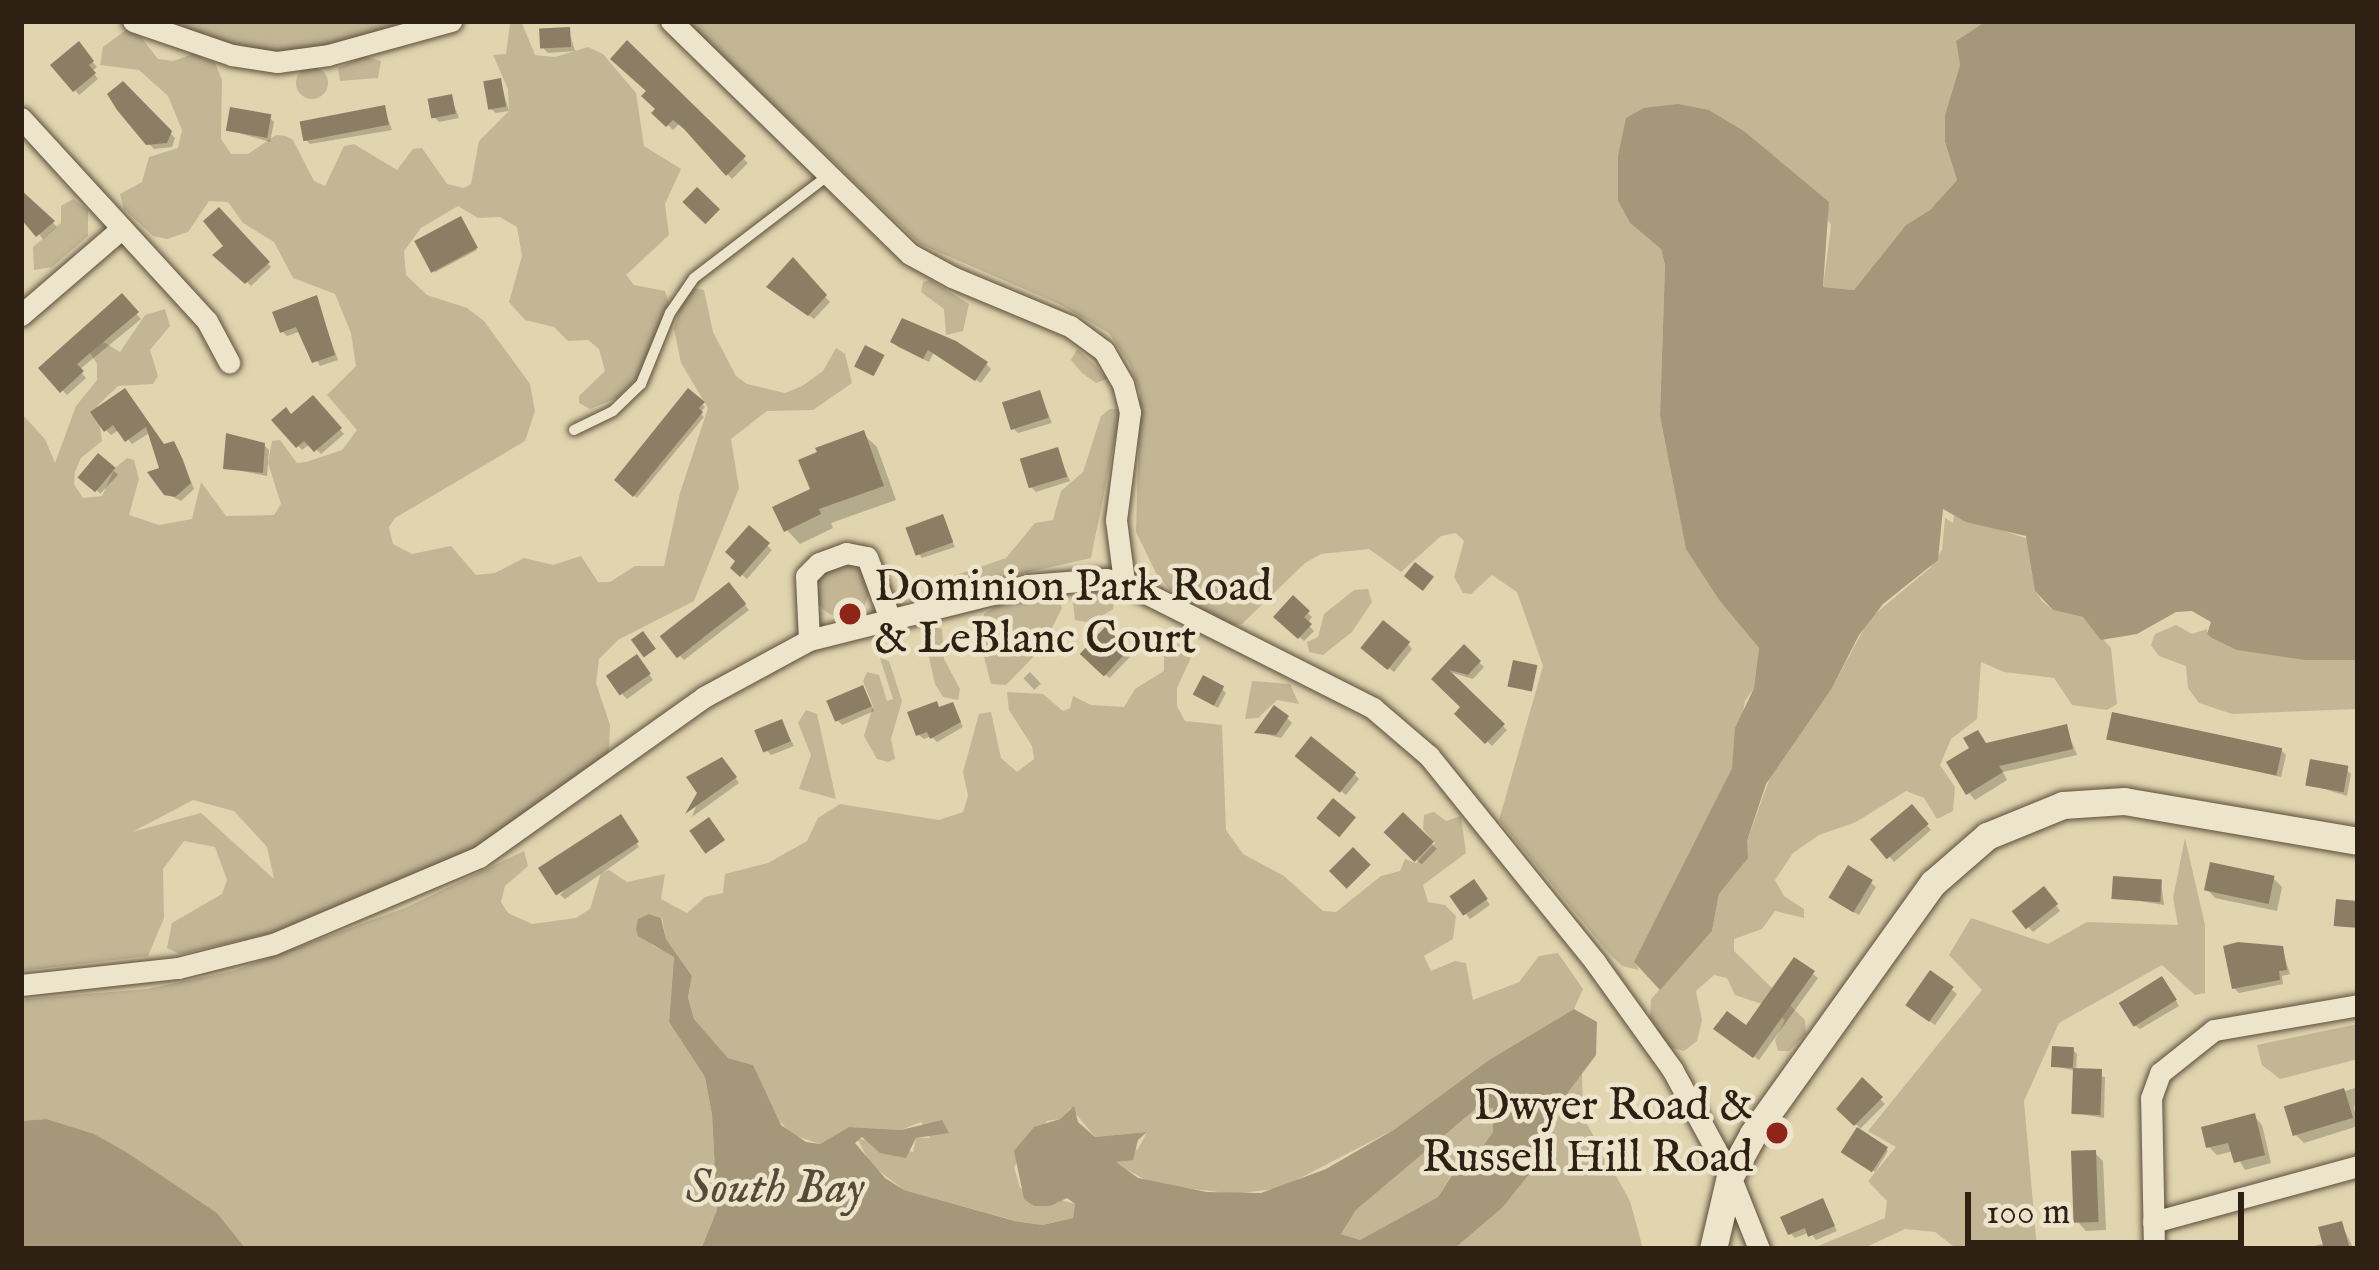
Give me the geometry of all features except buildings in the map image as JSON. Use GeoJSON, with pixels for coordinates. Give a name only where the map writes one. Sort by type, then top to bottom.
{"type":"FeatureCollection","features":[{"type":"Feature","properties":{"kind":"street"},"geometry":{"type":"LineString","coordinates":[[133,21],[232,55],[277,62],[328,55],[451,21]]}},
{"type":"Feature","properties":{"kind":"street"},"geometry":{"type":"LineString","coordinates":[[671,21],[923,262],[1070,326],[1104,351],[1123,384],[1130,412],[1116,520],[1124,582]]}},
{"type":"Feature","properties":{"kind":"street"},"geometry":{"type":"LineString","coordinates":[[21,118],[207,321],[229,362]]}},
{"type":"Feature","properties":{"kind":"street"},"geometry":{"type":"LineString","coordinates":[[21,315],[122,228]]}},
{"type":"Feature","properties":{"kind":"street"},"geometry":{"type":"LineString","coordinates":[[809,640],[806,576],[819,563],[846,553],[867,556],[889,616]]}},
{"type":"Feature","properties":{"kind":"street"},"geometry":{"type":"LineString","coordinates":[[21,985],[128,976],[220,958],[273,944],[439,876],[524,830],[723,684],[809,640],[889,616],[1049,581],[1124,582],[1362,702],[1407,734],[1610,981],[1682,1083],[1730,1176],[1759,1249]]}},
{"type":"Feature","properties":{"kind":"street"},"geometry":{"type":"LineString","coordinates":[[1714,1249],[1730,1176],[1761,1122],[1933,883],[1967,850],[2010,823],[2063,805],[2124,801],[2358,841]]}},
{"type":"Feature","properties":{"kind":"street"},"geometry":{"type":"LineString","coordinates":[[2154,1249],[2152,1098],[2165,1067],[2213,1030],[2358,1005]]}},
{"type":"Feature","properties":{"kind":"street"},"geometry":{"type":"LineString","coordinates":[[2153,1222],[2358,1166]]}},
{"type":"Feature","properties":{"kind":"lane"},"geometry":{"type":"LineString","coordinates":[[574,430],[613,412],[641,384],[670,314],[694,278],[830,175]]}},
{"type":"Feature","properties":{"kind":"shaded area"},"geometry":{"type":"Polygon","coordinates":[[[164,21],[430,21],[295,55],[250,50],[164,21]]]}},
{"type":"Feature","properties":{"kind":"shaded area"},"geometry":{"type":"Polygon","coordinates":[[[521,21],[535,55],[555,57],[588,47],[603,54],[636,93],[644,146],[681,169],[665,204],[669,235],[626,275],[634,285],[665,291],[669,303],[638,377],[617,398],[590,409],[579,403],[579,396],[605,371],[599,349],[588,340],[568,341],[554,327],[525,320],[509,302],[522,256],[517,227],[500,217],[478,218],[458,206],[421,228],[404,251],[406,275],[427,295],[467,308],[484,321],[530,384],[535,411],[525,441],[395,518],[389,527],[393,544],[412,554],[451,546],[476,575],[495,573],[524,558],[553,565],[581,556],[598,582],[610,582],[635,566],[664,566],[680,493],[708,408],[681,363],[674,329],[680,307],[693,288],[704,290],[713,332],[736,376],[747,384],[785,393],[823,371],[836,348],[845,354],[852,383],[813,410],[767,411],[731,439],[739,488],[694,601],[618,640],[599,659],[596,683],[610,725],[609,752],[475,848],[272,933],[180,954],[167,948],[172,923],[222,894],[227,880],[215,847],[184,841],[163,869],[164,918],[148,956],[21,971],[21,413],[45,439],[55,463],[76,406],[97,380],[97,364],[87,348],[97,338],[120,352],[145,315],[165,309],[170,326],[150,350],[158,376],[153,384],[118,386],[97,406],[102,441],[81,458],[75,472],[74,484],[83,498],[102,496],[115,468],[127,458],[134,460],[139,479],[129,515],[159,525],[192,519],[201,482],[226,516],[274,515],[281,504],[268,463],[272,441],[280,440],[297,463],[306,462],[342,450],[357,430],[327,395],[356,366],[351,333],[335,294],[293,278],[274,242],[243,223],[228,202],[209,201],[188,232],[167,239],[153,236],[124,209],[120,194],[142,182],[149,157],[178,148],[182,130],[168,96],[139,70],[100,65],[103,47],[126,30],[141,37],[158,59],[173,61],[193,54],[215,63],[222,80],[221,139],[231,154],[248,154],[276,135],[286,136],[293,140],[314,181],[325,186],[344,146],[354,144],[397,170],[413,149],[422,148],[447,184],[464,188],[471,184],[479,141],[509,111],[508,89],[493,55],[506,54],[510,23],[521,21]],[[193,800],[132,832],[201,813],[274,879],[267,847],[234,811],[193,800]]]}},
{"type":"Feature","properties":{"kind":"shaded area"},"geometry":{"type":"Polygon","coordinates":[[[686,21],[1986,21],[1956,41],[1960,65],[1945,115],[1945,142],[1957,180],[1930,210],[1906,225],[1854,290],[1823,287],[1831,225],[1797,176],[1744,131],[1709,110],[1618,201],[1630,223],[1661,249],[1665,265],[1660,416],[1686,548],[1719,600],[1759,648],[1754,688],[1745,701],[1732,768],[1635,962],[1639,970],[1622,966],[1607,951],[1499,820],[1543,666],[1517,592],[1492,575],[1471,594],[1463,593],[1454,577],[1464,541],[1456,533],[1441,536],[1401,572],[1369,549],[1321,554],[1305,563],[1242,624],[1229,626],[1180,602],[1156,573],[1136,532],[1140,392],[1129,363],[1109,333],[1061,305],[920,244],[686,21]]]}},
{"type":"Feature","properties":{"kind":"shaded area"},"geometry":{"type":"Polygon","coordinates":[[[365,56],[381,61],[378,78],[340,81],[338,68],[365,56]]]}},
{"type":"Feature","properties":{"kind":"shaded area"},"geometry":{"type":"Polygon","coordinates":[[[312,67],[323,72],[328,83],[323,94],[312,99],[301,94],[296,83],[301,72],[312,67]]]}},
{"type":"Feature","properties":{"kind":"shaded area"},"geometry":{"type":"Polygon","coordinates":[[[73,199],[88,210],[88,236],[52,267],[34,270],[33,247],[61,223],[61,206],[73,199]]]}},
{"type":"Feature","properties":{"kind":"shaded area"},"geometry":{"type":"Polygon","coordinates":[[[930,280],[969,304],[963,331],[946,335],[944,309],[921,292],[923,282],[930,280]]]}},
{"type":"Feature","properties":{"kind":"shaded area"},"geometry":{"type":"Polygon","coordinates":[[[1077,349],[1107,379],[1096,383],[1082,373],[1071,360],[1077,349]]]}},
{"type":"Feature","properties":{"kind":"shaded area"},"geometry":{"type":"Polygon","coordinates":[[[1117,409],[1119,418],[1091,558],[923,596],[924,586],[1006,558],[1035,523],[1053,520],[1061,491],[1083,472],[1101,416],[1117,409]]]}},
{"type":"Feature","properties":{"kind":"shaded area"},"geometry":{"type":"Polygon","coordinates":[[[1954,514],[2028,539],[2035,591],[2042,601],[2053,610],[2083,617],[2111,648],[2117,704],[2107,710],[2072,705],[2054,678],[2004,672],[1981,662],[1977,719],[1951,739],[1940,765],[1955,787],[1953,811],[1937,819],[1924,798],[1906,791],[1856,822],[1819,835],[1793,853],[1775,880],[1784,896],[1804,909],[1804,918],[1775,911],[1762,929],[1734,939],[1734,951],[1805,1020],[1806,1034],[1789,1051],[1778,1051],[1775,1040],[1785,1020],[1765,1005],[1735,995],[1727,978],[1714,975],[1696,991],[1702,1020],[1697,1041],[1684,1051],[1669,1047],[1650,1017],[1651,999],[1712,931],[1719,894],[1747,859],[1747,841],[1772,772],[1832,688],[1869,619],[1930,568],[1942,550],[1945,518],[1953,523],[1954,514]]]}},
{"type":"Feature","properties":{"kind":"shaded area"},"geometry":{"type":"Polygon","coordinates":[[[842,563],[861,571],[869,590],[861,609],[842,617],[823,609],[815,590],[823,571],[842,563]]]}},
{"type":"Feature","properties":{"kind":"shaded area"},"geometry":{"type":"Polygon","coordinates":[[[1368,589],[1372,602],[1352,632],[1323,655],[1309,652],[1307,642],[1318,637],[1324,614],[1354,590],[1368,589]]]}},
{"type":"Feature","properties":{"kind":"shaded area"},"geometry":{"type":"Polygon","coordinates":[[[1101,591],[1114,601],[1113,609],[1090,623],[1075,620],[1073,601],[1101,591]]]}},
{"type":"Feature","properties":{"kind":"shaded area"},"geometry":{"type":"Polygon","coordinates":[[[1058,596],[1062,608],[1042,648],[1006,685],[991,684],[983,653],[984,614],[998,605],[1058,596]]]}},
{"type":"Feature","properties":{"kind":"shaded area"},"geometry":{"type":"Polygon","coordinates":[[[2176,625],[2192,634],[2207,629],[2207,634],[2305,660],[2358,660],[2358,709],[2232,714],[2199,703],[2188,688],[2186,666],[2159,656],[2151,645],[2155,634],[2176,625]]]}},
{"type":"Feature","properties":{"kind":"shaded area"},"geometry":{"type":"Polygon","coordinates":[[[934,627],[942,629],[944,659],[960,689],[958,700],[943,697],[935,684],[925,640],[934,627]]]}},
{"type":"Feature","properties":{"kind":"shaded area"},"geometry":{"type":"Polygon","coordinates":[[[1176,643],[1194,651],[1177,688],[1177,706],[1185,721],[1222,725],[1226,830],[1243,854],[1284,876],[1323,911],[1336,912],[1381,876],[1400,871],[1405,859],[1416,863],[1435,843],[1423,829],[1424,815],[1434,812],[1446,821],[1461,816],[1466,853],[1423,885],[1428,902],[1445,905],[1456,916],[1453,939],[1424,956],[1431,971],[1455,961],[1466,963],[1473,1000],[1519,982],[1539,956],[1558,953],[1583,989],[1574,1009],[1489,1060],[1395,1129],[1281,1188],[1235,1194],[1153,1184],[1115,1163],[1138,1149],[1147,1132],[1095,1137],[1071,1108],[1060,1119],[1047,1121],[1014,1167],[1020,1188],[1075,1204],[1073,1218],[1041,1225],[1016,1221],[904,1190],[871,1165],[857,1138],[913,1152],[916,1138],[930,1138],[921,1122],[901,1130],[849,1127],[820,1144],[793,1135],[771,1113],[753,1065],[728,1058],[694,1019],[688,997],[692,976],[666,939],[662,918],[649,914],[652,945],[674,956],[669,1022],[705,1077],[712,1115],[717,1210],[701,1249],[246,1249],[217,1213],[193,1199],[46,1119],[21,1121],[21,1004],[26,999],[147,989],[233,971],[405,908],[524,851],[528,866],[505,886],[501,902],[508,913],[532,924],[576,918],[590,909],[601,873],[609,870],[627,882],[665,874],[661,899],[687,913],[705,897],[723,893],[725,874],[768,863],[807,841],[818,818],[840,804],[939,820],[963,812],[968,796],[963,772],[979,714],[991,712],[1001,758],[1017,772],[1034,759],[1032,746],[1009,710],[1007,692],[1043,694],[1063,711],[1070,708],[1073,696],[1091,705],[1124,707],[1135,689],[1164,671],[1164,652],[1176,643]]]}},
{"type":"Feature","properties":{"kind":"shaded area"},"geometry":{"type":"Polygon","coordinates":[[[880,658],[889,661],[902,701],[891,739],[895,759],[888,762],[877,759],[864,736],[873,706],[863,681],[867,672],[879,675],[887,701],[893,699],[880,658]]]}},
{"type":"Feature","properties":{"kind":"shaded area"},"geometry":{"type":"Polygon","coordinates":[[[1252,681],[1290,684],[1299,704],[1277,700],[1258,718],[1245,719],[1252,681]]]}},
{"type":"Feature","properties":{"kind":"shaded area"},"geometry":{"type":"Polygon","coordinates":[[[806,710],[817,714],[836,799],[799,789],[811,755],[798,723],[806,710]]]}},
{"type":"Feature","properties":{"kind":"shaded area"},"geometry":{"type":"Polygon","coordinates":[[[2185,838],[2205,925],[2205,993],[2195,995],[2162,965],[2059,1023],[2024,1101],[2037,1249],[1957,1249],[1935,1232],[1905,1229],[1862,1249],[1811,1249],[1885,1218],[1887,1201],[1868,1181],[1896,1147],[1868,1131],[1982,990],[1949,955],[1971,918],[2048,944],[2087,922],[2178,925],[2173,898],[2185,838]]]}},
{"type":"Feature","properties":{"kind":"shaded area"},"geometry":{"type":"Polygon","coordinates":[[[2358,1024],[2358,1059],[2280,1079],[2262,1065],[2257,1045],[2358,1024]]]}},
{"type":"Feature","properties":{"kind":"shaded area"},"geometry":{"type":"Polygon","coordinates":[[[1582,1073],[1583,1117],[1630,1201],[1643,1249],[1454,1249],[1503,1207],[1547,1144],[1569,1091],[1582,1073]]]}},
{"type":"Feature","properties":{"kind":"shaded area"},"geometry":{"type":"Polygon","coordinates":[[[1478,1107],[1493,1108],[1493,1132],[1478,1153],[1455,1169],[1438,1197],[1360,1240],[1341,1234],[1356,1210],[1478,1107]]]}},
{"type":"Feature","properties":{"kind":"water"},"geometry":{"type":"Polygon","coordinates":[[[1986,21],[2358,21],[2358,660],[2305,660],[2237,650],[2207,634],[2211,622],[2192,611],[2176,612],[2137,634],[2101,640],[2083,617],[2053,610],[2035,591],[2026,536],[1966,522],[1943,509],[1938,560],[1883,604],[1859,635],[1832,688],[1766,784],[1747,841],[1748,858],[1719,894],[1712,931],[1660,990],[1634,962],[1732,768],[1735,728],[1754,688],[1759,648],[1719,600],[1686,549],[1660,416],[1665,265],[1661,249],[1630,223],[1618,201],[1618,156],[1626,118],[1644,108],[1678,104],[1709,110],[1744,131],[1829,202],[1823,287],[1854,290],[1906,225],[1930,210],[1957,180],[1945,142],[1945,115],[1960,65],[1956,41],[1986,21]]]}},
{"type":"Feature","properties":{"kind":"water","name":"South Bay"},"geometry":{"type":"Polygon","coordinates":[[[649,914],[661,918],[666,939],[692,976],[688,997],[694,1019],[728,1058],[753,1065],[781,1125],[806,1142],[820,1144],[849,1127],[901,1130],[942,1120],[949,1133],[916,1138],[906,1158],[880,1153],[862,1137],[855,1143],[885,1178],[904,1190],[1042,1225],[1073,1218],[1075,1204],[1067,1198],[1050,1206],[1034,1206],[1024,1199],[1014,1151],[1034,1127],[1060,1119],[1074,1106],[1078,1122],[1095,1137],[1147,1132],[1138,1140],[1133,1160],[1116,1162],[1138,1178],[1207,1192],[1261,1193],[1326,1169],[1395,1129],[1489,1060],[1574,1009],[1597,1022],[1596,1055],[1569,1091],[1529,1174],[1503,1207],[1454,1249],[701,1249],[717,1210],[705,1077],[669,1022],[674,957],[638,936],[638,919],[649,914]],[[1478,1107],[1356,1210],[1341,1234],[1360,1240],[1438,1197],[1456,1169],[1478,1153],[1493,1132],[1493,1108],[1478,1107]]]}},
{"type":"Feature","properties":{"kind":"water"},"geometry":{"type":"Polygon","coordinates":[[[46,1119],[94,1134],[126,1152],[217,1213],[246,1249],[21,1249],[21,1121],[46,1119]]]}},
{"type":"Feature","properties":{"kind":"place","name":"Dominion Park Road & LeBlanc Court"},"geometry":{"type":"Point","coordinates":[850,614]}},
{"type":"Feature","properties":{"kind":"place","name":"Dwyer Road & Russell Hill Road"},"geometry":{"type":"Point","coordinates":[1777,1133]}}]}
